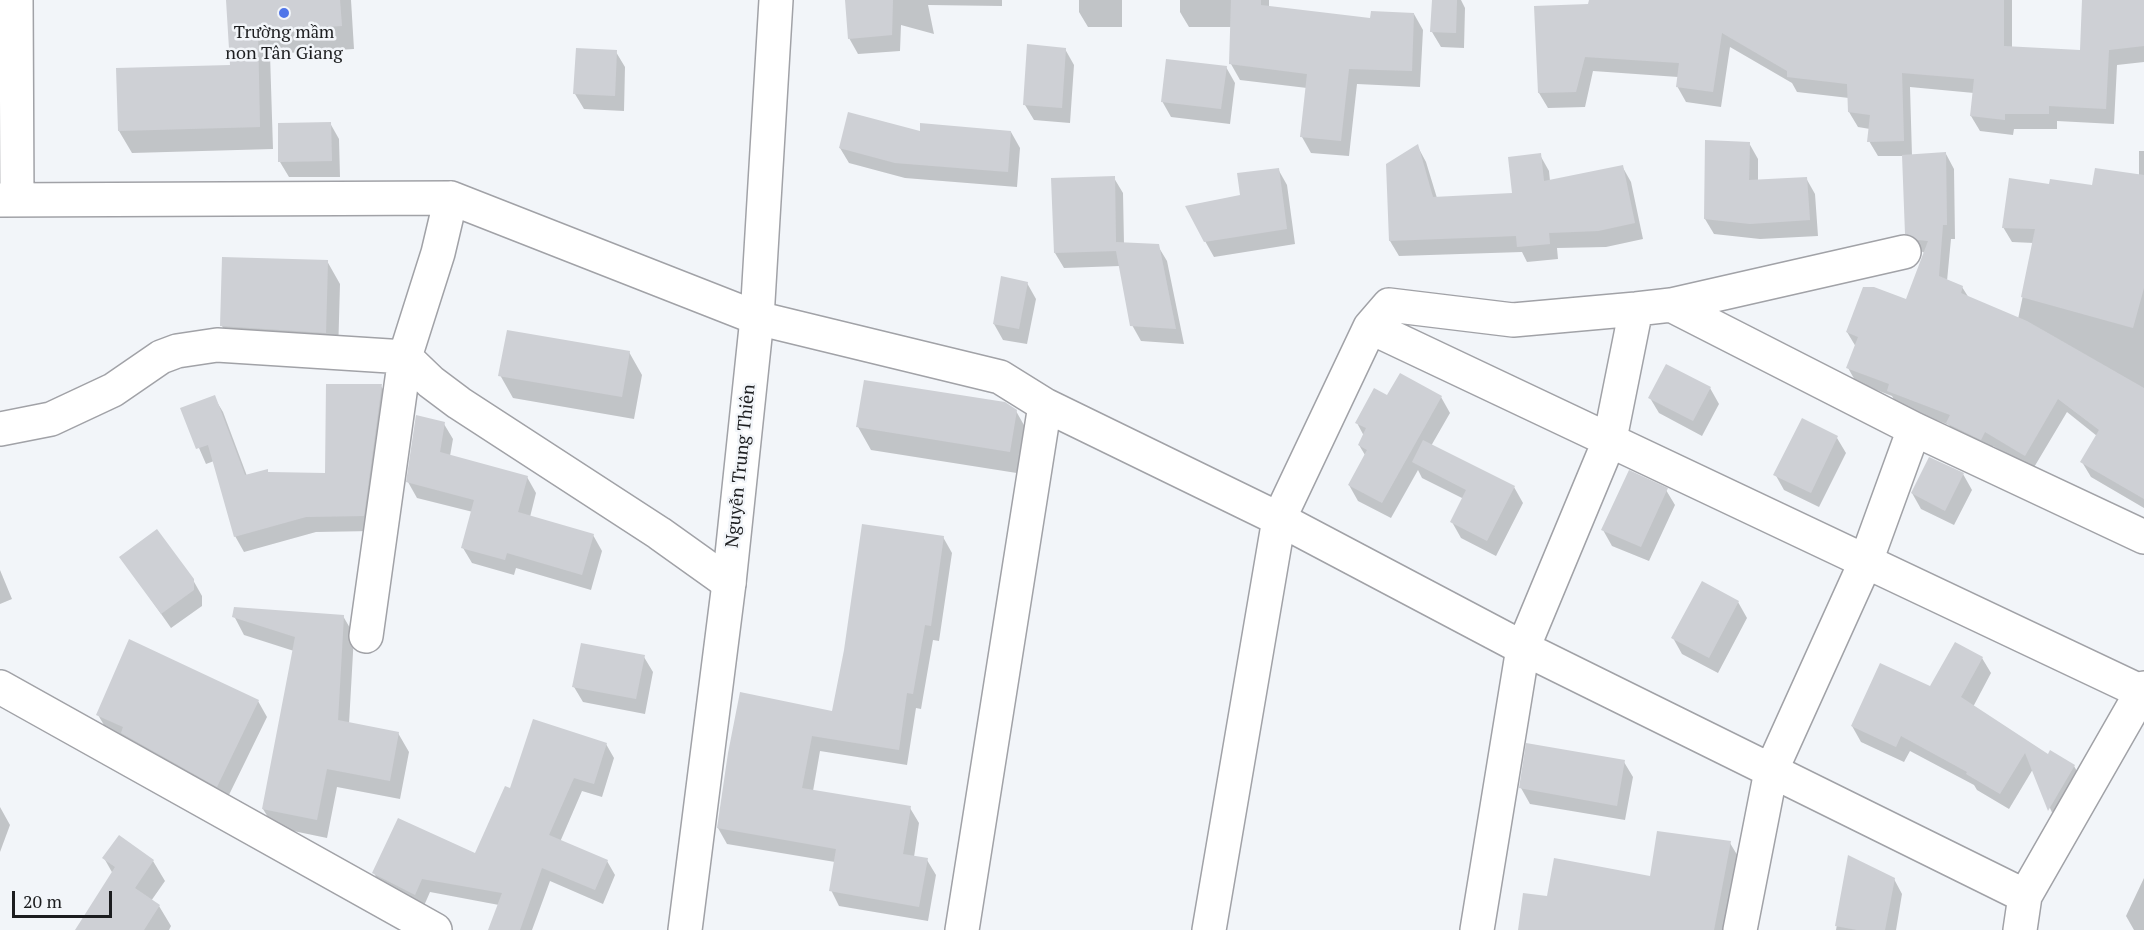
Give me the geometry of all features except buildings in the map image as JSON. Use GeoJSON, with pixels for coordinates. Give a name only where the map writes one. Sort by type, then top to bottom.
{"type":"FeatureCollection","features":[{"type":"Feature","properties":{"kind":"street"},"geometry":{"type":"LineString","coordinates":[[16,0],[9,200],[451,198],[757,318],[1000,377],[1045,405],[1278,519],[1523,648],[2025,896]]}},
{"type":"Feature","properties":{"kind":"street","name":"Nguyễn Trung Thiên"},"geometry":{"type":"LineString","coordinates":[[685,930],[729,583],[757,318],[776,0]]}},
{"type":"Feature","properties":{"kind":"street"},"geometry":{"type":"LineString","coordinates":[[366,636],[405,357],[438,253],[451,198]]}},
{"type":"Feature","properties":{"kind":"street"},"geometry":{"type":"LineString","coordinates":[[1209,930],[1278,519],[1370,327],[1389,305],[1513,320],[1635,309],[1671,305],[1904,252]]}},
{"type":"Feature","properties":{"kind":"street"},"geometry":{"type":"LineString","coordinates":[[1671,305],[1914,429],[2144,537]]}},
{"type":"Feature","properties":{"kind":"street"},"geometry":{"type":"LineString","coordinates":[[1477,930],[1523,648],[1610,439],[1635,309]]}},
{"type":"Feature","properties":{"kind":"street"},"geometry":{"type":"LineString","coordinates":[[1370,327],[2143,690],[2025,896],[2020,930]]}},
{"type":"Feature","properties":{"kind":"street"},"geometry":{"type":"LineString","coordinates":[[0,429],[51,419],[113,390],[161,357],[177,351],[217,345],[405,357],[431,382],[459,403],[659,533],[729,583]]}},
{"type":"Feature","properties":{"kind":"street"},"geometry":{"type":"LineString","coordinates":[[962,930],[1045,405]]}},
{"type":"Feature","properties":{"kind":"street"},"geometry":{"type":"LineString","coordinates":[[1740,930],[1771,771],[1866,561],[1914,429]]}},
{"type":"Feature","properties":{"kind":"street"},"geometry":{"type":"LineString","coordinates":[[0,687],[435,930]]}},
{"type":"Feature","properties":{"kind":"place","name":"Trường mầm non Tân Giang"},"geometry":{"type":"Point","coordinates":[284,13]}}]}
